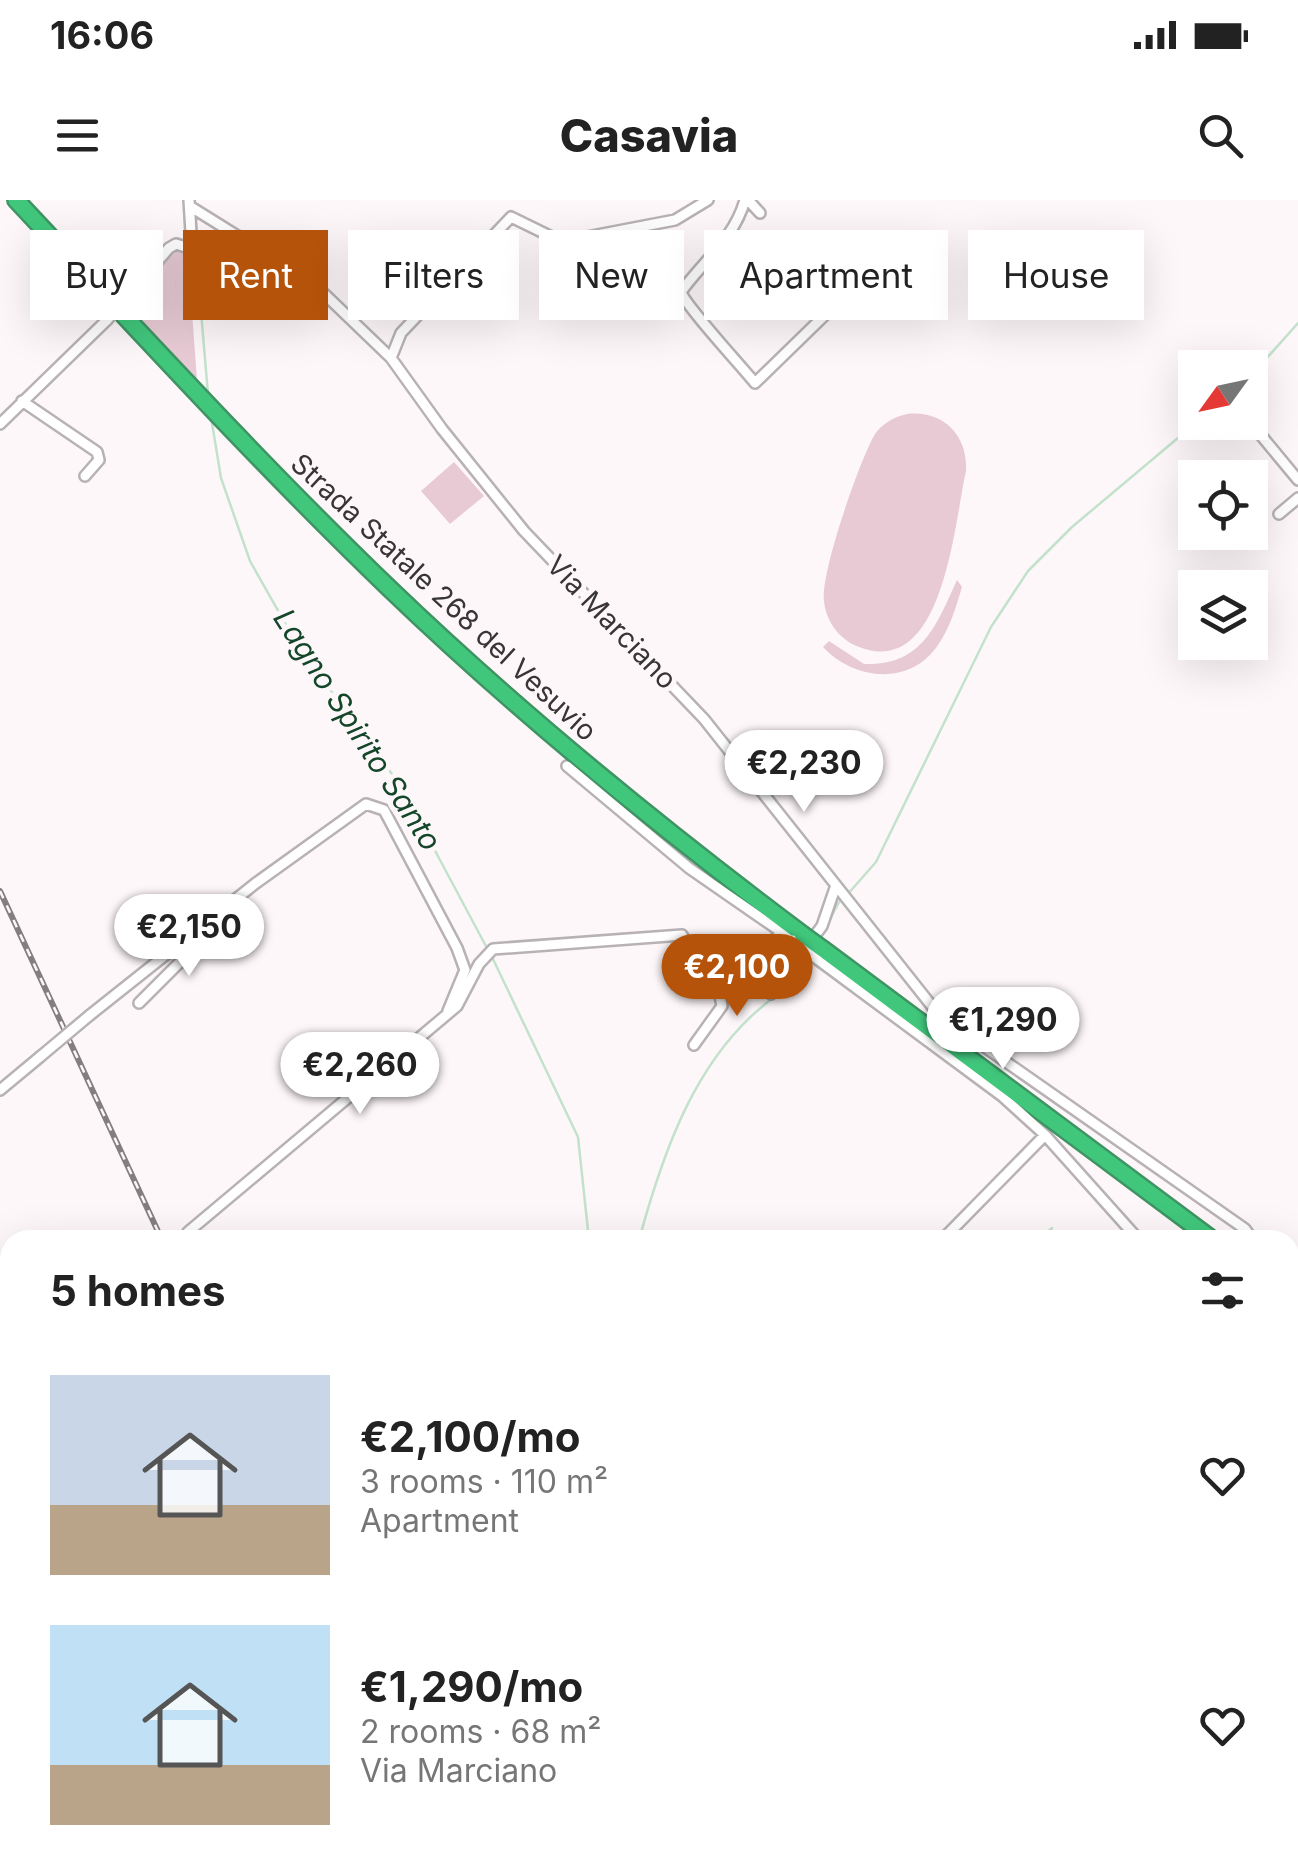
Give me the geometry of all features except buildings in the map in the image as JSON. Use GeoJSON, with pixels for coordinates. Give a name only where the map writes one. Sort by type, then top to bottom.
{"type":"FeatureCollection","features":[{"type":"Feature","properties":{"kind":"highway","name":"Strada Statale 268 del Vesuvio"},"geometry":{"type":"LineString","coordinates":[[16,200],[289,489],[434,630],[611,785],[798,937],[1199,1230]]}},
{"type":"Feature","properties":{"kind":"street"},"geometry":{"type":"LineString","coordinates":[[391,358],[401,333],[511,217],[556,239],[571,240],[675,220],[708,200]]}},
{"type":"Feature","properties":{"kind":"street"},"geometry":{"type":"LineString","coordinates":[[729,230],[746,200],[760,213]]}},
{"type":"Feature","properties":{"kind":"street"},"geometry":{"type":"LineString","coordinates":[[0,424],[107,320],[172,246],[192,249],[190,204]]}},
{"type":"Feature","properties":{"kind":"street","name":"Via Marciano"},"geometry":{"type":"LineString","coordinates":[[190,204],[312,282],[391,358],[493,494],[704,719],[835,888],[957,1031],[1246,1230]]}},
{"type":"Feature","properties":{"kind":"street"},"geometry":{"type":"LineString","coordinates":[[704,267],[681,292],[689,308],[755,382],[819,320]]}},
{"type":"Feature","properties":{"kind":"street"},"geometry":{"type":"LineString","coordinates":[[22,400],[97,452],[99,460],[85,476]]}},
{"type":"Feature","properties":{"kind":"street"},"geometry":{"type":"LineString","coordinates":[[1265,440],[1298,480]]}},
{"type":"Feature","properties":{"kind":"street"},"geometry":{"type":"LineString","coordinates":[[1279,514],[1298,498]]}},
{"type":"Feature","properties":{"kind":"street"},"geometry":{"type":"LineString","coordinates":[[567,766],[689,868],[782,932],[798,937]]}},
{"type":"Feature","properties":{"kind":"street"},"geometry":{"type":"LineString","coordinates":[[0,1090],[90,1014],[355,808],[372,804],[384,810],[458,948],[465,970],[446,1014]]}},
{"type":"Feature","properties":{"kind":"street"},"geometry":{"type":"LineString","coordinates":[[771,994],[822,926],[835,888]]}},
{"type":"Feature","properties":{"kind":"street"},"geometry":{"type":"LineString","coordinates":[[190,1230],[385,1071],[466,994],[479,964],[499,948],[682,936],[708,983],[750,964],[782,932]]}},
{"type":"Feature","properties":{"kind":"street"},"geometry":{"type":"LineString","coordinates":[[139,1003],[192,950],[191,936]]}},
{"type":"Feature","properties":{"kind":"street"},"geometry":{"type":"LineString","coordinates":[[774,940],[798,958]]}},
{"type":"Feature","properties":{"kind":"street"},"geometry":{"type":"LineString","coordinates":[[821,954],[1045,1134],[1130,1230]]}},
{"type":"Feature","properties":{"kind":"street"},"geometry":{"type":"LineString","coordinates":[[694,1045],[722,1006],[717,981]]}},
{"type":"Feature","properties":{"kind":"street"},"geometry":{"type":"LineString","coordinates":[[952,1230],[1045,1134]]}},
{"type":"Feature","properties":{"kind":"shaded area"},"geometry":{"type":"Polygon","coordinates":[[[176,248],[183,253],[183,320],[193,320],[197,380],[141,320],[163,320],[163,257],[176,248]]]}},
{"type":"Feature","properties":{"kind":"shaded area"},"geometry":{"type":"Polygon","coordinates":[[[907,414],[942,421],[963,446],[966,471],[956,525],[940,591],[927,620],[910,641],[888,651],[859,647],[840,635],[828,616],[824,587],[828,567],[868,447],[889,421],[907,414]]]}},
{"type":"Feature","properties":{"kind":"shaded area"},"geometry":{"type":"Polygon","coordinates":[[[454,462],[484,496],[450,524],[421,491],[454,462]]]}},
{"type":"Feature","properties":{"kind":"shaded area"},"geometry":{"type":"Polygon","coordinates":[[[957,580],[962,587],[946,632],[926,658],[912,668],[897,673],[865,672],[850,667],[823,647],[829,641],[864,664],[900,658],[934,627],[957,580]]]}},
{"type":"Feature","properties":{"kind":"waterway","name":"Lagno Spirito Santo"},"geometry":{"type":"LineString","coordinates":[[202,320],[208,394]]}},
{"type":"Feature","properties":{"kind":"waterway"},"geometry":{"type":"LineString","coordinates":[[1268,357],[1298,323]]}},
{"type":"Feature","properties":{"kind":"waterway","name":"Lagno Spirito Santo"},"geometry":{"type":"LineString","coordinates":[[211,417],[221,478],[250,561],[298,646],[400,785],[488,950]]}},
{"type":"Feature","properties":{"kind":"waterway"},"geometry":{"type":"LineString","coordinates":[[847,895],[876,862],[991,627],[1028,571],[1072,527],[1178,438]]}},
{"type":"Feature","properties":{"kind":"waterway"},"geometry":{"type":"LineString","coordinates":[[828,923],[839,902]]}},
{"type":"Feature","properties":{"kind":"waterway"},"geometry":{"type":"LineString","coordinates":[[781,988],[807,955]]}},
{"type":"Feature","properties":{"kind":"waterway","name":"Lagno Spirito Santo"},"geometry":{"type":"LineString","coordinates":[[492,957],[578,1137],[588,1230]]}},
{"type":"Feature","properties":{"kind":"waterway"},"geometry":{"type":"LineString","coordinates":[[642,1230],[672,1140],[703,1076],[746,1021],[773,998]]}},
{"type":"Feature","properties":{"kind":"railway"},"geometry":{"type":"LineString","coordinates":[[0,891],[157,1230]]}}]}
